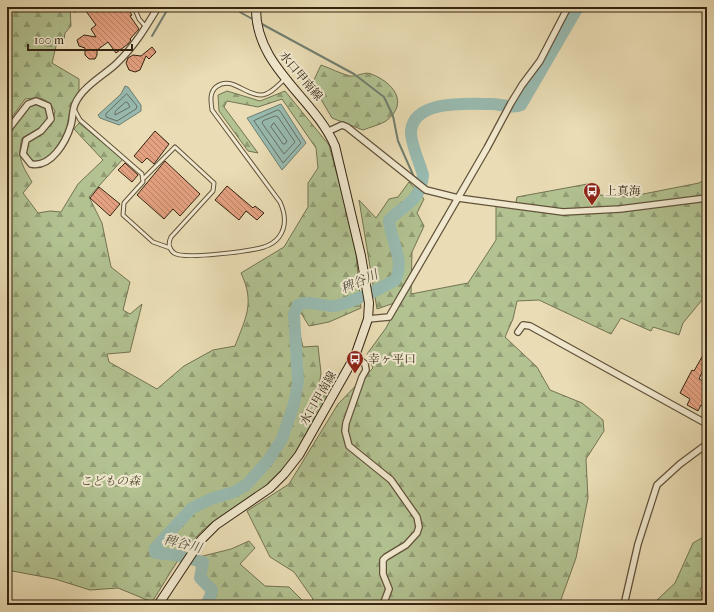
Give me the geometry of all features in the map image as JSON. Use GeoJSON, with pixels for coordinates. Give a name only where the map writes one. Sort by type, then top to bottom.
{"type":"FeatureCollection","features":[{"type":"Feature","properties":{"kind":"main road","name":"水口甲南線"},"geometry":{"type":"LineString","coordinates":[[158,605],[195,548],[216,525],[270,488],[284,474],[299,455],[355,356],[368,319],[369,303],[365,279],[337,152],[329,131],[312,108],[285,79],[264,47],[257,21],[256,7]]}},
{"type":"Feature","properties":{"kind":"street"},"geometry":{"type":"LineString","coordinates":[[7,131],[28,104],[36,101],[48,106],[51,112],[51,119],[41,131],[26,140],[23,147],[23,154],[31,164],[42,164],[50,159],[64,142],[71,125],[74,109],[81,94],[116,64],[135,44],[158,7]]}},
{"type":"Feature","properties":{"kind":"street"},"geometry":{"type":"LineString","coordinates":[[368,319],[389,317],[458,198],[506,110],[540,61],[568,7]]}},
{"type":"Feature","properties":{"kind":"street"},"geometry":{"type":"LineString","coordinates":[[329,131],[342,125],[347,127],[426,190],[458,198],[563,212],[620,209],[707,198]]}},
{"type":"Feature","properties":{"kind":"street"},"geometry":{"type":"LineString","coordinates":[[518,332],[523,325],[530,326],[707,424]]}},
{"type":"Feature","properties":{"kind":"street"},"geometry":{"type":"LineString","coordinates":[[355,356],[365,364],[366,370],[362,377],[346,423],[345,431],[349,446],[391,480],[417,517],[419,527],[417,534],[406,545],[383,560],[383,574],[389,589],[383,605]]}},
{"type":"Feature","properties":{"kind":"street"},"geometry":{"type":"LineString","coordinates":[[624,605],[638,544],[657,485],[680,464],[707,444]]}},
{"type":"Feature","properties":{"kind":"lane"},"geometry":{"type":"LineString","coordinates":[[134,7],[139,19],[146,27]]}},
{"type":"Feature","properties":{"kind":"lane"},"geometry":{"type":"LineString","coordinates":[[170,248],[168,243],[171,237],[213,191],[214,183],[175,147],[144,178],[143,182],[124,203],[123,215],[153,242],[170,248],[178,255],[218,255],[266,247],[280,237],[284,222],[284,212],[280,202],[212,110],[211,101],[214,89],[226,83],[236,84],[245,91],[263,95],[273,90],[285,79]]}},
{"type":"Feature","properties":{"kind":"lane"},"geometry":{"type":"LineString","coordinates":[[74,109],[80,120],[137,169],[144,178]]}},
{"type":"Feature","properties":{"kind":"green space"},"geometry":{"type":"Polygon","coordinates":[[[7,7],[70,7],[71,26],[65,33],[64,39],[57,42],[52,63],[79,79],[79,92],[71,106],[66,131],[60,144],[44,162],[37,162],[30,159],[25,149],[30,140],[41,135],[52,124],[55,111],[49,103],[39,98],[25,99],[7,124],[7,7]]]}},
{"type":"Feature","properties":{"kind":"green space"},"geometry":{"type":"Polygon","coordinates":[[[321,65],[350,76],[369,73],[386,82],[396,94],[398,100],[397,107],[393,114],[386,121],[363,130],[332,118],[312,84],[321,65]]]}},
{"type":"Feature","properties":{"kind":"green space","name":"こどもの森"},"geometry":{"type":"Polygon","coordinates":[[[227,91],[260,101],[285,91],[329,145],[355,241],[361,308],[329,322],[309,326],[301,313],[296,317],[303,347],[318,346],[321,373],[318,393],[331,394],[291,460],[268,485],[252,497],[218,518],[201,532],[178,560],[152,602],[118,588],[90,590],[55,579],[7,570],[7,140],[19,120],[30,106],[34,103],[42,104],[48,113],[47,124],[22,138],[20,151],[21,161],[32,182],[23,193],[38,213],[50,211],[61,212],[78,184],[103,160],[74,129],[79,123],[123,159],[89,197],[102,223],[111,267],[130,282],[123,310],[130,314],[142,304],[130,352],[107,354],[109,362],[157,389],[184,366],[213,350],[235,346],[245,318],[248,302],[248,293],[241,273],[284,247],[308,207],[308,183],[318,168],[316,148],[282,99],[258,107],[227,101],[224,107],[258,153],[248,151],[219,111],[218,95],[227,91]]]}},
{"type":"Feature","properties":{"kind":"green space"},"geometry":{"type":"Polygon","coordinates":[[[707,178],[707,294],[683,323],[679,335],[653,327],[651,331],[621,318],[611,334],[539,300],[517,301],[513,319],[505,337],[537,367],[550,390],[582,403],[603,420],[604,431],[586,459],[588,498],[576,558],[559,605],[307,605],[313,599],[294,572],[270,557],[247,511],[289,484],[338,404],[373,368],[367,354],[386,328],[400,301],[377,309],[359,200],[376,218],[389,199],[398,197],[409,182],[424,199],[417,213],[424,226],[412,252],[411,294],[468,283],[496,240],[496,205],[515,207],[517,197],[593,183],[600,195],[628,197],[699,183],[707,178]]]}},
{"type":"Feature","properties":{"kind":"green space"},"geometry":{"type":"Polygon","coordinates":[[[707,535],[707,581],[700,589],[703,598],[698,605],[655,605],[656,601],[675,583],[693,543],[707,535]]]}},
{"type":"Feature","properties":{"kind":"green space"},"geometry":{"type":"Polygon","coordinates":[[[249,541],[255,548],[240,564],[265,586],[289,587],[307,605],[199,605],[213,585],[193,563],[199,557],[231,549],[249,541]]]}},
{"type":"Feature","properties":{"kind":"water"},"geometry":{"type":"Polygon","coordinates":[[[125,86],[128,87],[141,105],[141,111],[119,125],[100,118],[98,115],[121,94],[125,86]]]}},
{"type":"Feature","properties":{"kind":"water"},"geometry":{"type":"Polygon","coordinates":[[[281,104],[306,143],[282,170],[247,118],[281,104]]]}},
{"type":"Feature","properties":{"kind":"building"},"geometry":{"type":"Polygon","coordinates":[[[83,7],[126,7],[139,29],[130,39],[131,40],[128,44],[116,53],[108,42],[97,50],[95,59],[89,59],[85,55],[85,48],[79,46],[77,40],[84,35],[96,37],[91,29],[96,25],[83,7]]]}},
{"type":"Feature","properties":{"kind":"building"},"geometry":{"type":"Polygon","coordinates":[[[152,47],[156,52],[149,59],[146,56],[140,70],[135,72],[129,70],[126,63],[128,58],[133,55],[141,56],[152,47]]]}},
{"type":"Feature","properties":{"kind":"building"},"geometry":{"type":"Polygon","coordinates":[[[155,131],[169,144],[154,164],[147,158],[142,163],[134,156],[155,131]]]}},
{"type":"Feature","properties":{"kind":"building"},"geometry":{"type":"Polygon","coordinates":[[[165,161],[200,194],[180,216],[173,209],[164,219],[137,195],[165,161]]]}},
{"type":"Feature","properties":{"kind":"building"},"geometry":{"type":"Polygon","coordinates":[[[125,163],[138,175],[132,182],[118,170],[125,163]]]}},
{"type":"Feature","properties":{"kind":"building"},"geometry":{"type":"Polygon","coordinates":[[[227,186],[253,208],[255,206],[264,213],[257,220],[246,211],[239,220],[215,200],[227,186]]]}},
{"type":"Feature","properties":{"kind":"building"},"geometry":{"type":"Polygon","coordinates":[[[99,187],[120,204],[110,216],[90,198],[99,187]]]}},
{"type":"Feature","properties":{"kind":"building"},"geometry":{"type":"Polygon","coordinates":[[[707,348],[707,369],[704,368],[699,379],[707,383],[707,408],[701,405],[698,411],[687,405],[690,399],[680,393],[692,370],[694,371],[707,348]]]}},
{"type":"Feature","properties":{"kind":"waterway"},"geometry":{"type":"LineString","coordinates":[[152,36],[169,7]]}},
{"type":"Feature","properties":{"kind":"waterway"},"geometry":{"type":"LineString","coordinates":[[231,7],[254,20]]}},
{"type":"Feature","properties":{"kind":"waterway","name":"稗谷川"},"geometry":{"type":"LineString","coordinates":[[206,605],[212,590],[200,578],[203,562],[175,555],[155,553],[155,548],[192,508],[211,499],[234,492],[246,485],[267,462],[282,439],[294,404],[298,382],[294,314],[298,305],[302,303],[311,303],[335,306],[349,302],[395,280],[399,265],[389,220],[411,202],[422,184],[423,175],[411,136],[414,121],[422,113],[432,108],[456,104],[521,105],[578,7]]}},
{"type":"Feature","properties":{"kind":"waterway"},"geometry":{"type":"LineString","coordinates":[[260,23],[354,74],[384,97],[393,116],[398,141],[414,177],[423,181]]}},
{"type":"Feature","properties":{"kind":"place","name":"上真海"},"geometry":{"type":"Point","coordinates":[592,206]}},
{"type":"Feature","properties":{"kind":"place","name":"幸ヶ平口"},"geometry":{"type":"Point","coordinates":[355,374]}}]}
